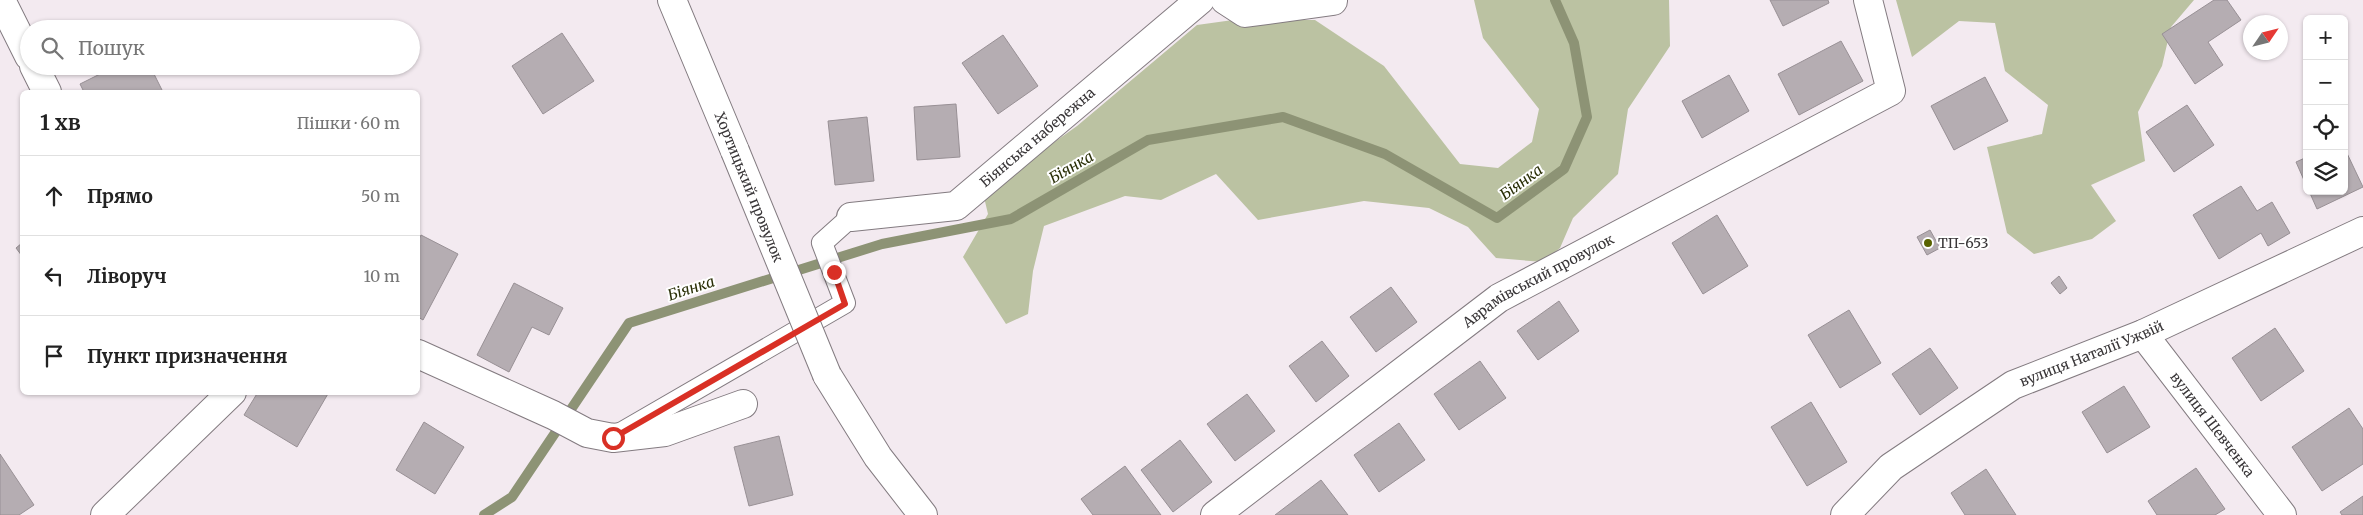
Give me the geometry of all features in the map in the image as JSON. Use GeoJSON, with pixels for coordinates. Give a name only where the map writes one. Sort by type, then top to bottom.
{"type":"FeatureCollection","features":[{"type":"Feature","properties":{"kind":"street"},"geometry":{"type":"LineString","coordinates":[[1,0],[20,38]]}},
{"type":"Feature","properties":{"kind":"street","name":"Хортицький провулок"},"geometry":{"type":"LineString","coordinates":[[672,0],[827,375],[878,457],[923,515]]}},
{"type":"Feature","properties":{"kind":"street","name":"Біянська набережна"},"geometry":{"type":"LineString","coordinates":[[851,217],[956,206],[1200,0]]}},
{"type":"Feature","properties":{"kind":"street"},"geometry":{"type":"LineString","coordinates":[[1226,0],[1245,13],[1332,1]]}},
{"type":"Feature","properties":{"kind":"street","name":"Аврамівський провулок"},"geometry":{"type":"LineString","coordinates":[[1215,515],[1499,298],[1891,91],[1868,0]]}},
{"type":"Feature","properties":{"kind":"street"},"geometry":{"type":"LineString","coordinates":[[38,75],[46,90]]}},
{"type":"Feature","properties":{"kind":"street","name":"вулиця Наталії Ужвій"},"geometry":{"type":"LineString","coordinates":[[1845,515],[1891,467],[2013,385],[2143,334],[2363,231]]}},
{"type":"Feature","properties":{"kind":"street","name":"вулиця Шевченка"},"geometry":{"type":"LineString","coordinates":[[2143,334],[2282,515]]}},
{"type":"Feature","properties":{"kind":"street"},"geometry":{"type":"LineString","coordinates":[[420,355],[553,414],[587,432],[613,438],[665,432],[743,404]]}},
{"type":"Feature","properties":{"kind":"street"},"geometry":{"type":"LineString","coordinates":[[105,515],[229,395]]}},
{"type":"Feature","properties":{"kind":"lane"},"geometry":{"type":"LineString","coordinates":[[613,438],[845,304],[822,243],[851,217]]}},
{"type":"Feature","properties":{"kind":"green space"},"geometry":{"type":"Polygon","coordinates":[[[1474,0],[1669,0],[1670,46],[1628,109],[1618,174],[1573,218],[1560,248],[1543,262],[1496,258],[1468,227],[1429,208],[1364,201],[1258,220],[1216,174],[1161,200],[1125,196],[1044,226],[1033,271],[1028,314],[1006,324],[963,257],[988,214],[983,193],[1077,126],[1197,25],[1233,20],[1315,20],[1384,66],[1460,164],[1498,168],[1532,142],[1539,109],[1483,38],[1474,0]]]}},
{"type":"Feature","properties":{"kind":"green space"},"geometry":{"type":"Polygon","coordinates":[[[1896,0],[2194,0],[2171,27],[2162,66],[2138,112],[2145,161],[2091,185],[2116,221],[2092,239],[2034,254],[2007,233],[1987,147],[2042,134],[2048,105],[2005,71],[1995,23],[1959,21],[1912,57],[1896,0]]]}},
{"type":"Feature","properties":{"kind":"building"},"geometry":{"type":"Polygon","coordinates":[[[1770,0],[1828,0],[1829,3],[1783,26],[1770,0]]]}},
{"type":"Feature","properties":{"kind":"building"},"geometry":{"type":"Polygon","coordinates":[[[2214,0],[2227,0],[2241,20],[2208,42],[2223,65],[2195,84],[2162,34],[2214,0]]]}},
{"type":"Feature","properties":{"kind":"building"},"geometry":{"type":"Polygon","coordinates":[[[562,33],[594,81],[543,114],[512,66],[562,33]]]}},
{"type":"Feature","properties":{"kind":"building"},"geometry":{"type":"Polygon","coordinates":[[[1003,35],[1038,86],[998,114],[962,63],[1003,35]]]}},
{"type":"Feature","properties":{"kind":"building"},"geometry":{"type":"Polygon","coordinates":[[[1841,41],[1863,81],[1799,115],[1778,74],[1841,41]]]}},
{"type":"Feature","properties":{"kind":"building"},"geometry":{"type":"Polygon","coordinates":[[[98,75],[154,75],[162,90],[83,90],[80,84],[98,75]]]}},
{"type":"Feature","properties":{"kind":"building"},"geometry":{"type":"Polygon","coordinates":[[[1729,75],[1749,111],[1702,138],[1682,101],[1729,75]]]}},
{"type":"Feature","properties":{"kind":"building"},"geometry":{"type":"Polygon","coordinates":[[[1985,77],[2008,121],[1954,150],[1931,106],[1985,77]]]}},
{"type":"Feature","properties":{"kind":"building"},"geometry":{"type":"Polygon","coordinates":[[[956,104],[960,157],[917,160],[914,107],[956,104]]]}},
{"type":"Feature","properties":{"kind":"building"},"geometry":{"type":"Polygon","coordinates":[[[2187,105],[2214,145],[2174,172],[2146,132],[2187,105]]]}},
{"type":"Feature","properties":{"kind":"building"},"geometry":{"type":"Polygon","coordinates":[[[867,117],[874,181],[835,185],[828,121],[867,117]]]}},
{"type":"Feature","properties":{"kind":"building"},"geometry":{"type":"Polygon","coordinates":[[[2348,155],[2363,187],[2348,194],[2348,155]]]}},
{"type":"Feature","properties":{"kind":"building"},"geometry":{"type":"Polygon","coordinates":[[[2303,159],[2303,178],[2296,162],[2303,159]]]}},
{"type":"Feature","properties":{"kind":"building"},"geometry":{"type":"Polygon","coordinates":[[[2241,186],[2257,211],[2272,202],[2290,233],[2268,246],[2261,233],[2219,259],[2193,215],[2241,186]]]}},
{"type":"Feature","properties":{"kind":"building"},"geometry":{"type":"Polygon","coordinates":[[[2311,195],[2346,195],[2317,209],[2311,195]]]}},
{"type":"Feature","properties":{"kind":"building"},"geometry":{"type":"Polygon","coordinates":[[[1717,215],[1748,266],[1703,294],[1672,243],[1717,215]]]}},
{"type":"Feature","properties":{"kind":"building","name":"ТП-653"},"geometry":{"type":"Polygon","coordinates":[[[1930,230],[1940,248],[1927,255],[1917,237],[1930,230]]]}},
{"type":"Feature","properties":{"kind":"building"},"geometry":{"type":"Polygon","coordinates":[[[421,235],[458,254],[423,320],[420,318],[421,235]]]}},
{"type":"Feature","properties":{"kind":"building"},"geometry":{"type":"Polygon","coordinates":[[[20,245],[20,253],[16,248],[20,245]]]}},
{"type":"Feature","properties":{"kind":"building"},"geometry":{"type":"Polygon","coordinates":[[[2059,276],[2067,288],[2060,294],[2051,283],[2059,276]]]}},
{"type":"Feature","properties":{"kind":"building"},"geometry":{"type":"Polygon","coordinates":[[[514,283],[563,308],[549,335],[532,327],[509,372],[477,355],[514,283]]]}},
{"type":"Feature","properties":{"kind":"building"},"geometry":{"type":"Polygon","coordinates":[[[1391,287],[1417,322],[1376,352],[1350,317],[1391,287]]]}},
{"type":"Feature","properties":{"kind":"building"},"geometry":{"type":"Polygon","coordinates":[[[1559,301],[1579,331],[1538,360],[1517,331],[1559,301]]]}},
{"type":"Feature","properties":{"kind":"building"},"geometry":{"type":"Polygon","coordinates":[[[1849,310],[1881,363],[1840,388],[1808,335],[1849,310]]]}},
{"type":"Feature","properties":{"kind":"building"},"geometry":{"type":"Polygon","coordinates":[[[2275,328],[2304,371],[2261,401],[2232,358],[2275,328]]]}},
{"type":"Feature","properties":{"kind":"building"},"geometry":{"type":"Polygon","coordinates":[[[1322,341],[1349,376],[1316,402],[1289,366],[1322,341]]]}},
{"type":"Feature","properties":{"kind":"building"},"geometry":{"type":"Polygon","coordinates":[[[1930,348],[1958,388],[1920,415],[1892,374],[1930,348]]]}},
{"type":"Feature","properties":{"kind":"building"},"geometry":{"type":"Polygon","coordinates":[[[1480,361],[1506,398],[1459,430],[1434,394],[1480,361]]]}},
{"type":"Feature","properties":{"kind":"building"},"geometry":{"type":"Polygon","coordinates":[[[2124,386],[2150,427],[2107,453],[2082,412],[2124,386]]]}},
{"type":"Feature","properties":{"kind":"building"},"geometry":{"type":"Polygon","coordinates":[[[1247,394],[1275,431],[1235,461],[1207,424],[1247,394]]]}},
{"type":"Feature","properties":{"kind":"building"},"geometry":{"type":"Polygon","coordinates":[[[256,395],[327,395],[297,447],[244,415],[256,395]]]}},
{"type":"Feature","properties":{"kind":"building"},"geometry":{"type":"Polygon","coordinates":[[[1811,402],[1847,462],[1807,486],[1771,427],[1811,402]]]}},
{"type":"Feature","properties":{"kind":"building"},"geometry":{"type":"Polygon","coordinates":[[[2349,408],[2363,429],[2363,464],[2322,491],[2292,447],[2349,408]]]}},
{"type":"Feature","properties":{"kind":"building"},"geometry":{"type":"Polygon","coordinates":[[[424,422],[464,447],[435,494],[396,470],[424,422]]]}},
{"type":"Feature","properties":{"kind":"building"},"geometry":{"type":"Polygon","coordinates":[[[1399,423],[1425,460],[1379,492],[1354,455],[1399,423]]]}},
{"type":"Feature","properties":{"kind":"building"},"geometry":{"type":"Polygon","coordinates":[[[779,436],[793,495],[749,506],[734,447],[779,436]]]}},
{"type":"Feature","properties":{"kind":"building"},"geometry":{"type":"Polygon","coordinates":[[[1180,440],[1212,482],[1173,512],[1141,470],[1180,440]]]}},
{"type":"Feature","properties":{"kind":"building"},"geometry":{"type":"Polygon","coordinates":[[[0,454],[34,505],[19,515],[0,515],[0,454]]]}},
{"type":"Feature","properties":{"kind":"building"},"geometry":{"type":"Polygon","coordinates":[[[1125,466],[1161,515],[1093,515],[1081,499],[1125,466]]]}},
{"type":"Feature","properties":{"kind":"building"},"geometry":{"type":"Polygon","coordinates":[[[2196,468],[2225,509],[2215,515],[2157,515],[2148,501],[2196,468]]]}},
{"type":"Feature","properties":{"kind":"building"},"geometry":{"type":"Polygon","coordinates":[[[1986,469],[2016,515],[1965,515],[1951,493],[1986,469]]]}},
{"type":"Feature","properties":{"kind":"building"},"geometry":{"type":"Polygon","coordinates":[[[1321,480],[1348,515],[1275,515],[1321,480]]]}},
{"type":"Feature","properties":{"kind":"building"},"geometry":{"type":"Polygon","coordinates":[[[2363,496],[2363,515],[2342,515],[2340,512],[2363,496]]]}},
{"type":"Feature","properties":{"kind":"waterway","name":"Біянка"},"geometry":{"type":"LineString","coordinates":[[484,515],[512,497],[629,323],[882,244],[1011,219],[1148,140],[1283,117],[1385,154],[1497,218],[1564,169],[1587,117],[1574,43],[1555,0]]}},
{"type":"Feature","properties":{"kind":"place","name":"ТП-653"},"geometry":{"type":"Point","coordinates":[1928,243]}},
{"type":"Feature","properties":{"kind":"route"},"geometry":{"type":"LineString","coordinates":[[613,438],[845,304],[834,272]]}}]}
